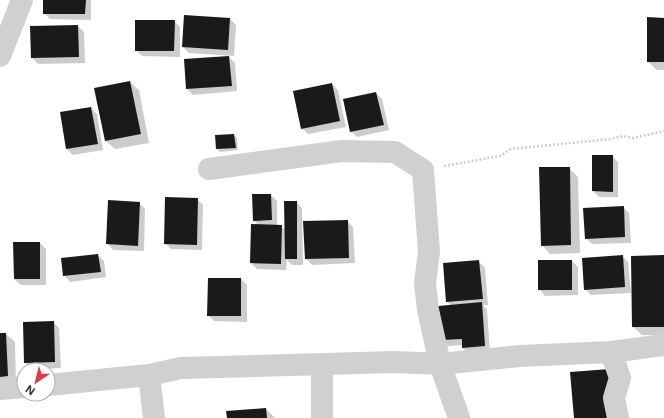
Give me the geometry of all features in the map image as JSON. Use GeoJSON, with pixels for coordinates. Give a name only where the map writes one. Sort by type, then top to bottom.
{"type":"FeatureCollection","features":[{"type":"Feature","properties":{"kind":"street"},"geometry":{"type":"LineString","coordinates":[[0,56],[22,0]]}},
{"type":"Feature","properties":{"kind":"street"},"geometry":{"type":"LineString","coordinates":[[209,169],[342,151],[395,152],[423,170],[429,252],[425,283],[428,310],[440,364],[459,418]]}},
{"type":"Feature","properties":{"kind":"street"},"geometry":{"type":"LineString","coordinates":[[56,384],[150,375],[181,368],[395,362],[440,364],[520,356],[611,352],[664,345]]}},
{"type":"Feature","properties":{"kind":"street"},"geometry":{"type":"LineString","coordinates":[[611,352],[620,378],[614,398],[618,418]]}},
{"type":"Feature","properties":{"kind":"street"},"geometry":{"type":"LineString","coordinates":[[322,364],[322,418]]}},
{"type":"Feature","properties":{"kind":"street"},"geometry":{"type":"LineString","coordinates":[[150,375],[154,418]]}},
{"type":"Feature","properties":{"kind":"street"},"geometry":{"type":"LineString","coordinates":[[0,389],[16,388]]}},
{"type":"Feature","properties":{"kind":"path"},"geometry":{"type":"LineString","coordinates":[[423,170],[500,156],[511,149],[611,139],[623,136],[633,138],[664,131]]}},
{"type":"Feature","properties":{"kind":"building"},"geometry":{"type":"Polygon","coordinates":[[[43,0],[86,0],[85,14],[43,14],[43,0]]]}},
{"type":"Feature","properties":{"kind":"building"},"geometry":{"type":"Polygon","coordinates":[[[184,15],[230,18],[228,50],[182,47],[184,15]]]}},
{"type":"Feature","properties":{"kind":"building"},"geometry":{"type":"Polygon","coordinates":[[[647,17],[664,18],[664,62],[647,62],[647,17]]]}},
{"type":"Feature","properties":{"kind":"building"},"geometry":{"type":"Polygon","coordinates":[[[135,20],[175,20],[174,51],[135,51],[135,20]]]}},
{"type":"Feature","properties":{"kind":"building"},"geometry":{"type":"Polygon","coordinates":[[[78,25],[79,57],[31,58],[30,26],[78,25]]]}},
{"type":"Feature","properties":{"kind":"building"},"geometry":{"type":"Polygon","coordinates":[[[229,56],[232,86],[186,89],[184,59],[229,56]]]}},
{"type":"Feature","properties":{"kind":"building"},"geometry":{"type":"Polygon","coordinates":[[[130,81],[141,134],[105,141],[94,88],[130,81]]]}},
{"type":"Feature","properties":{"kind":"building"},"geometry":{"type":"Polygon","coordinates":[[[332,83],[340,121],[301,129],[293,91],[332,83]]]}},
{"type":"Feature","properties":{"kind":"building"},"geometry":{"type":"Polygon","coordinates":[[[376,92],[384,125],[350,132],[343,99],[376,92]]]}},
{"type":"Feature","properties":{"kind":"building"},"geometry":{"type":"Polygon","coordinates":[[[91,107],[98,144],[66,149],[60,112],[91,107]]]}},
{"type":"Feature","properties":{"kind":"building"},"geometry":{"type":"Polygon","coordinates":[[[234,134],[236,148],[216,149],[215,135],[234,134]]]}},
{"type":"Feature","properties":{"kind":"building"},"geometry":{"type":"Polygon","coordinates":[[[592,155],[613,155],[613,192],[592,191],[592,155]]]}},
{"type":"Feature","properties":{"kind":"building"},"geometry":{"type":"Polygon","coordinates":[[[539,167],[570,167],[571,245],[541,246],[539,167]]]}},
{"type":"Feature","properties":{"kind":"building"},"geometry":{"type":"Polygon","coordinates":[[[252,194],[271,194],[272,220],[253,221],[252,194]]]}},
{"type":"Feature","properties":{"kind":"building"},"geometry":{"type":"Polygon","coordinates":[[[165,197],[198,198],[197,245],[164,244],[165,197]]]}},
{"type":"Feature","properties":{"kind":"building"},"geometry":{"type":"Polygon","coordinates":[[[108,200],[140,202],[138,246],[106,244],[108,200]]]}},
{"type":"Feature","properties":{"kind":"building"},"geometry":{"type":"Polygon","coordinates":[[[284,201],[297,201],[297,259],[285,259],[284,201]]]}},
{"type":"Feature","properties":{"kind":"building"},"geometry":{"type":"Polygon","coordinates":[[[624,206],[625,237],[585,239],[583,208],[624,206]]]}},
{"type":"Feature","properties":{"kind":"building"},"geometry":{"type":"Polygon","coordinates":[[[348,220],[349,258],[305,259],[303,221],[348,220]]]}},
{"type":"Feature","properties":{"kind":"building"},"geometry":{"type":"Polygon","coordinates":[[[251,224],[282,225],[281,264],[250,263],[251,224]]]}},
{"type":"Feature","properties":{"kind":"building"},"geometry":{"type":"Polygon","coordinates":[[[13,242],[40,242],[40,279],[14,279],[13,242]]]}},
{"type":"Feature","properties":{"kind":"building"},"geometry":{"type":"Polygon","coordinates":[[[98,254],[101,272],[63,276],[61,258],[98,254]]]}},
{"type":"Feature","properties":{"kind":"building"},"geometry":{"type":"Polygon","coordinates":[[[623,255],[625,287],[584,290],[582,258],[623,255]]]}},
{"type":"Feature","properties":{"kind":"building"},"geometry":{"type":"Polygon","coordinates":[[[664,255],[664,327],[632,327],[631,256],[664,255]]]}},
{"type":"Feature","properties":{"kind":"building"},"geometry":{"type":"Polygon","coordinates":[[[479,260],[483,299],[446,302],[443,263],[479,260]]]}},
{"type":"Feature","properties":{"kind":"building"},"geometry":{"type":"Polygon","coordinates":[[[538,260],[572,260],[572,290],[538,290],[538,260]]]}},
{"type":"Feature","properties":{"kind":"building"},"geometry":{"type":"Polygon","coordinates":[[[208,278],[241,278],[241,316],[207,316],[208,278]]]}},
{"type":"Feature","properties":{"kind":"building"},"geometry":{"type":"Polygon","coordinates":[[[482,302],[485,346],[462,348],[462,339],[441,340],[438,306],[482,302]]]}},
{"type":"Feature","properties":{"kind":"building"},"geometry":{"type":"Polygon","coordinates":[[[54,321],[55,362],[24,362],[23,322],[54,321]]]}},
{"type":"Feature","properties":{"kind":"building"},"geometry":{"type":"Polygon","coordinates":[[[0,333],[6,333],[8,376],[0,377],[0,333]]]}},
{"type":"Feature","properties":{"kind":"building"},"geometry":{"type":"Polygon","coordinates":[[[610,369],[613,418],[574,418],[570,372],[610,369]]]}},
{"type":"Feature","properties":{"kind":"building"},"geometry":{"type":"Polygon","coordinates":[[[266,408],[267,418],[227,418],[226,411],[266,408]]]}}]}
